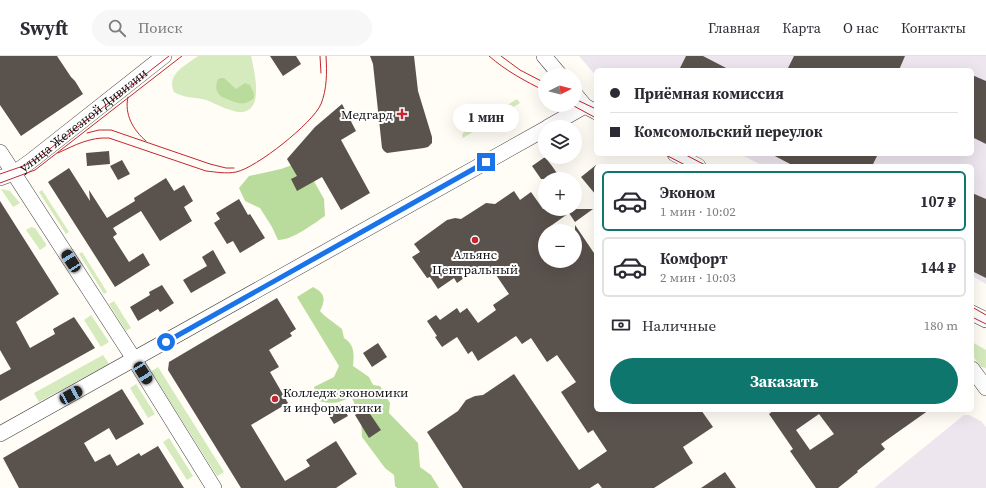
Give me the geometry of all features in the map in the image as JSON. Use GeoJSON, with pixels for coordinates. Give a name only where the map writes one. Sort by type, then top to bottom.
{"type":"FeatureCollection","features":[{"type":"Feature","properties":{"kind":"street","name":"улица Железной Дивизии"},"geometry":{"type":"LineString","coordinates":[[7,176],[164,56]]}},
{"type":"Feature","properties":{"kind":"street"},"geometry":{"type":"LineString","coordinates":[[544,56],[554,68]]}},
{"type":"Feature","properties":{"kind":"street"},"geometry":{"type":"LineString","coordinates":[[565,120],[591,109],[582,101]]}},
{"type":"Feature","properties":{"kind":"street"},"geometry":{"type":"LineString","coordinates":[[0,434],[538,133]]}},
{"type":"Feature","properties":{"kind":"street"},"geometry":{"type":"LineString","coordinates":[[0,152],[7,176],[134,359],[214,488]]}},
{"type":"Feature","properties":{"kind":"street"},"geometry":{"type":"LineString","coordinates":[[679,156],[694,164]]}},
{"type":"Feature","properties":{"kind":"street"},"geometry":{"type":"LineString","coordinates":[[974,314],[986,320]]}},
{"type":"Feature","properties":{"kind":"street"},"geometry":{"type":"LineString","coordinates":[[974,372],[986,388]]}},
{"type":"Feature","properties":{"kind":"shaded area"},"geometry":{"type":"Polygon","coordinates":[[[579,56],[986,56],[986,284],[974,277],[974,164],[759,164],[744,156],[974,156],[974,68],[594,68],[594,74],[579,56]]]}},
{"type":"Feature","properties":{"kind":"shaded area"},"geometry":{"type":"Polygon","coordinates":[[[964,415],[969,415],[981,421],[986,427],[986,488],[874,488],[964,415]]]}},
{"type":"Feature","properties":{"kind":"green space"},"geometry":{"type":"Polygon","coordinates":[[[198,56],[251,56],[256,81],[256,90],[255,99],[252,106],[247,111],[238,112],[206,100],[185,96],[174,92],[172,86],[175,75],[198,56]]]}},
{"type":"Feature","properties":{"kind":"green space"},"geometry":{"type":"Polygon","coordinates":[[[224,78],[236,89],[245,83],[250,85],[254,98],[247,103],[240,103],[224,98],[217,92],[216,89],[218,79],[224,78]]]}},
{"type":"Feature","properties":{"kind":"green space"},"geometry":{"type":"Polygon","coordinates":[[[517,99],[520,103],[463,138],[462,135],[470,122],[473,127],[517,99]]]}},
{"type":"Feature","properties":{"kind":"green space"},"geometry":{"type":"Polygon","coordinates":[[[295,164],[306,167],[324,199],[325,216],[296,235],[278,240],[260,208],[245,201],[239,188],[249,176],[281,169],[295,164]]]}},
{"type":"Feature","properties":{"kind":"green space"},"geometry":{"type":"Polygon","coordinates":[[[1,189],[10,191],[20,203],[13,207],[1,189]]]}},
{"type":"Feature","properties":{"kind":"green space"},"geometry":{"type":"Polygon","coordinates":[[[42,190],[69,232],[66,234],[39,192],[42,190]]]}},
{"type":"Feature","properties":{"kind":"green space"},"geometry":{"type":"Polygon","coordinates":[[[31,227],[35,228],[46,244],[46,246],[40,250],[26,230],[31,227]]]}},
{"type":"Feature","properties":{"kind":"green space"},"geometry":{"type":"Polygon","coordinates":[[[82,252],[107,292],[104,294],[79,254],[82,252]]]}},
{"type":"Feature","properties":{"kind":"green space"},"geometry":{"type":"Polygon","coordinates":[[[313,287],[322,294],[324,300],[320,311],[342,329],[344,338],[352,347],[353,366],[369,377],[373,385],[380,386],[390,403],[389,413],[418,443],[420,467],[431,475],[439,488],[397,488],[395,486],[394,475],[385,468],[362,437],[361,418],[351,396],[343,401],[335,403],[318,401],[314,387],[334,377],[339,366],[297,297],[313,287]]]}},
{"type":"Feature","properties":{"kind":"green space"},"geometry":{"type":"Polygon","coordinates":[[[114,301],[131,328],[126,331],[109,304],[114,301]]]}},
{"type":"Feature","properties":{"kind":"green space"},"geometry":{"type":"Polygon","coordinates":[[[91,315],[109,342],[101,347],[84,320],[91,315]]]}},
{"type":"Feature","properties":{"kind":"green space"},"geometry":{"type":"Polygon","coordinates":[[[974,343],[986,350],[986,368],[981,367],[974,358],[974,343]]]}},
{"type":"Feature","properties":{"kind":"green space"},"geometry":{"type":"Polygon","coordinates":[[[103,355],[109,364],[39,402],[34,393],[103,355]]]}},
{"type":"Feature","properties":{"kind":"green space"},"geometry":{"type":"Polygon","coordinates":[[[158,367],[224,472],[217,476],[152,373],[152,371],[158,367]]]}},
{"type":"Feature","properties":{"kind":"green space"},"geometry":{"type":"Polygon","coordinates":[[[136,384],[155,414],[148,418],[130,388],[136,384]]]}},
{"type":"Feature","properties":{"kind":"green space"},"geometry":{"type":"Polygon","coordinates":[[[169,438],[193,476],[187,480],[163,442],[169,438]]]}},
{"type":"Feature","properties":{"kind":"building"},"geometry":{"type":"Polygon","coordinates":[[[0,56],[57,56],[83,94],[21,136],[0,105],[0,56]]]}},
{"type":"Feature","properties":{"kind":"building"},"geometry":{"type":"Polygon","coordinates":[[[270,56],[296,56],[301,64],[283,76],[270,56]]]}},
{"type":"Feature","properties":{"kind":"building","name":"Медгард"},"geometry":{"type":"Polygon","coordinates":[[[370,56],[414,56],[418,91],[432,137],[432,143],[428,147],[387,153],[382,148],[373,64],[370,56]]]}},
{"type":"Feature","properties":{"kind":"building"},"geometry":{"type":"Polygon","coordinates":[[[686,56],[703,56],[726,68],[680,68],[686,56]]]}},
{"type":"Feature","properties":{"kind":"building"},"geometry":{"type":"Polygon","coordinates":[[[794,56],[905,56],[900,68],[788,68],[794,56]]]}},
{"type":"Feature","properties":{"kind":"building"},"geometry":{"type":"Polygon","coordinates":[[[974,76],[986,81],[986,144],[974,138],[974,76]]]}},
{"type":"Feature","properties":{"kind":"building"},"geometry":{"type":"Polygon","coordinates":[[[342,104],[356,131],[341,140],[370,193],[341,210],[322,177],[297,191],[291,179],[297,176],[287,159],[315,127],[342,104]]]}},
{"type":"Feature","properties":{"kind":"building"},"geometry":{"type":"Polygon","coordinates":[[[109,151],[110,164],[87,166],[86,153],[109,151]]]}},
{"type":"Feature","properties":{"kind":"building"},"geometry":{"type":"Polygon","coordinates":[[[775,156],[877,156],[873,164],[790,164],[775,156]]]}},
{"type":"Feature","properties":{"kind":"building"},"geometry":{"type":"Polygon","coordinates":[[[122,160],[130,174],[118,180],[110,166],[122,160]]]}},
{"type":"Feature","properties":{"kind":"building"},"geometry":{"type":"Polygon","coordinates":[[[538,162],[538,164],[550,164],[556,172],[538,172],[538,175],[532,166],[538,162]]]}},
{"type":"Feature","properties":{"kind":"building"},"geometry":{"type":"Polygon","coordinates":[[[594,167],[594,193],[582,176],[594,167]]]}},
{"type":"Feature","properties":{"kind":"building"},"geometry":{"type":"Polygon","coordinates":[[[69,168],[90,201],[89,190],[107,218],[135,201],[134,198],[166,178],[174,191],[184,185],[193,201],[184,207],[192,221],[160,241],[141,211],[113,228],[117,234],[113,237],[129,262],[143,253],[150,265],[115,287],[48,182],[69,168]]]}},
{"type":"Feature","properties":{"kind":"building"},"geometry":{"type":"Polygon","coordinates":[[[514,191],[520,200],[531,192],[538,202],[538,216],[565,216],[553,224],[538,224],[538,268],[582,268],[582,235],[594,253],[594,412],[702,412],[713,427],[683,447],[693,463],[654,488],[602,488],[598,483],[590,488],[463,488],[427,432],[458,411],[466,400],[475,396],[483,395],[514,374],[579,470],[607,451],[593,430],[588,433],[561,392],[576,382],[557,355],[547,362],[531,338],[522,344],[516,336],[478,361],[472,351],[468,354],[457,337],[442,347],[427,321],[436,315],[440,320],[457,308],[460,313],[467,308],[478,323],[496,310],[493,305],[509,294],[494,272],[488,276],[481,266],[457,283],[454,278],[438,289],[430,277],[427,278],[412,257],[420,252],[414,244],[447,220],[455,218],[461,219],[486,203],[495,204],[514,191]]]}},
{"type":"Feature","properties":{"kind":"building"},"geometry":{"type":"Polygon","coordinates":[[[974,194],[986,199],[986,278],[974,272],[974,194]]]}},
{"type":"Feature","properties":{"kind":"building"},"geometry":{"type":"Polygon","coordinates":[[[239,199],[248,215],[250,214],[265,238],[240,253],[233,241],[227,244],[214,223],[220,219],[216,213],[239,199]]]}},
{"type":"Feature","properties":{"kind":"building"},"geometry":{"type":"Polygon","coordinates":[[[0,201],[59,294],[16,322],[30,348],[55,334],[53,329],[74,317],[95,348],[0,401],[0,375],[11,369],[0,350],[0,201]]]}},
{"type":"Feature","properties":{"kind":"building"},"geometry":{"type":"Polygon","coordinates":[[[582,209],[593,209],[575,222],[571,216],[582,216],[582,209]]]}},
{"type":"Feature","properties":{"kind":"building"},"geometry":{"type":"Polygon","coordinates":[[[213,250],[226,273],[191,293],[183,280],[207,266],[202,257],[213,250]]]}},
{"type":"Feature","properties":{"kind":"building"},"geometry":{"type":"Polygon","coordinates":[[[162,285],[174,303],[160,312],[158,309],[138,321],[130,307],[150,295],[149,292],[162,285]]]}},
{"type":"Feature","properties":{"kind":"building"},"geometry":{"type":"Polygon","coordinates":[[[277,298],[296,329],[290,333],[292,336],[269,350],[279,367],[270,372],[288,403],[251,425],[285,481],[310,466],[306,460],[336,441],[357,474],[336,488],[241,488],[168,370],[169,362],[277,298]]]}},
{"type":"Feature","properties":{"kind":"building"},"geometry":{"type":"Polygon","coordinates":[[[378,343],[387,357],[372,367],[363,353],[378,343]]]}},
{"type":"Feature","properties":{"kind":"building"},"geometry":{"type":"Polygon","coordinates":[[[122,389],[144,424],[116,440],[109,428],[84,443],[95,462],[110,454],[117,466],[139,453],[141,456],[158,446],[184,488],[19,488],[3,458],[122,389]]]}},
{"type":"Feature","properties":{"kind":"building"},"geometry":{"type":"Polygon","coordinates":[[[341,404],[348,416],[334,424],[327,413],[341,404]]]}},
{"type":"Feature","properties":{"kind":"building"},"geometry":{"type":"Polygon","coordinates":[[[366,408],[381,430],[369,438],[355,415],[366,408]]]}},
{"type":"Feature","properties":{"kind":"building"},"geometry":{"type":"Polygon","coordinates":[[[772,412],[926,412],[881,444],[885,449],[838,488],[816,488],[790,451],[793,449],[769,414],[772,412]],[[819,414],[796,430],[810,450],[834,434],[819,414]]]}},
{"type":"Feature","properties":{"kind":"building"},"geometry":{"type":"Polygon","coordinates":[[[725,472],[736,488],[701,488],[725,472]]]}},
{"type":"Feature","properties":{"kind":"tram line"},"geometry":{"type":"LineString","coordinates":[[0,174],[26,165],[38,158],[169,56]]}},
{"type":"Feature","properties":{"kind":"tram line"},"geometry":{"type":"LineString","coordinates":[[0,183],[35,170],[182,56]]}},
{"type":"Feature","properties":{"kind":"tram line"},"geometry":{"type":"LineString","coordinates":[[320,56],[321,73]]}},
{"type":"Feature","properties":{"kind":"tram line"},"geometry":{"type":"LineString","coordinates":[[58,153],[89,140],[109,138],[206,171],[225,173],[245,169],[270,154],[283,144],[316,112],[321,104],[324,93],[326,56]]}},
{"type":"Feature","properties":{"kind":"tram line"},"geometry":{"type":"LineString","coordinates":[[489,56],[509,71],[538,87]]}},
{"type":"Feature","properties":{"kind":"tram line"},"geometry":{"type":"LineString","coordinates":[[501,56],[520,70],[538,79]]}},
{"type":"Feature","properties":{"kind":"tram line"},"geometry":{"type":"LineString","coordinates":[[128,97],[127,110],[131,121],[137,132],[146,141]]}},
{"type":"Feature","properties":{"kind":"tram line"},"geometry":{"type":"LineString","coordinates":[[582,102],[594,108]]}},
{"type":"Feature","properties":{"kind":"tram line"},"geometry":{"type":"LineString","coordinates":[[582,110],[594,117]]}},
{"type":"Feature","properties":{"kind":"tram line"},"geometry":{"type":"LineString","coordinates":[[87,133],[99,130],[111,130],[210,164],[226,168],[234,168]]}},
{"type":"Feature","properties":{"kind":"tram line"},"geometry":{"type":"LineString","coordinates":[[668,156],[683,164]]}},
{"type":"Feature","properties":{"kind":"tram line"},"geometry":{"type":"LineString","coordinates":[[688,156],[703,164]]}},
{"type":"Feature","properties":{"kind":"tram line"},"geometry":{"type":"LineString","coordinates":[[974,308],[986,315]]}},
{"type":"Feature","properties":{"kind":"tram line"},"geometry":{"type":"LineString","coordinates":[[974,318],[986,324]]}},
{"type":"Feature","properties":{"kind":"place","name":"Медгард"},"geometry":{"type":"Point","coordinates":[402,114]}},
{"type":"Feature","properties":{"kind":"place","name":"Альянс Центральный"},"geometry":{"type":"Point","coordinates":[475,240]}},
{"type":"Feature","properties":{"kind":"place","name":"Колледж экономики и информатики"},"geometry":{"type":"Point","coordinates":[275,399]}},
{"type":"Feature","properties":{"kind":"route"},"geometry":{"type":"LineString","coordinates":[[166,342],[486,162]]}}]}
